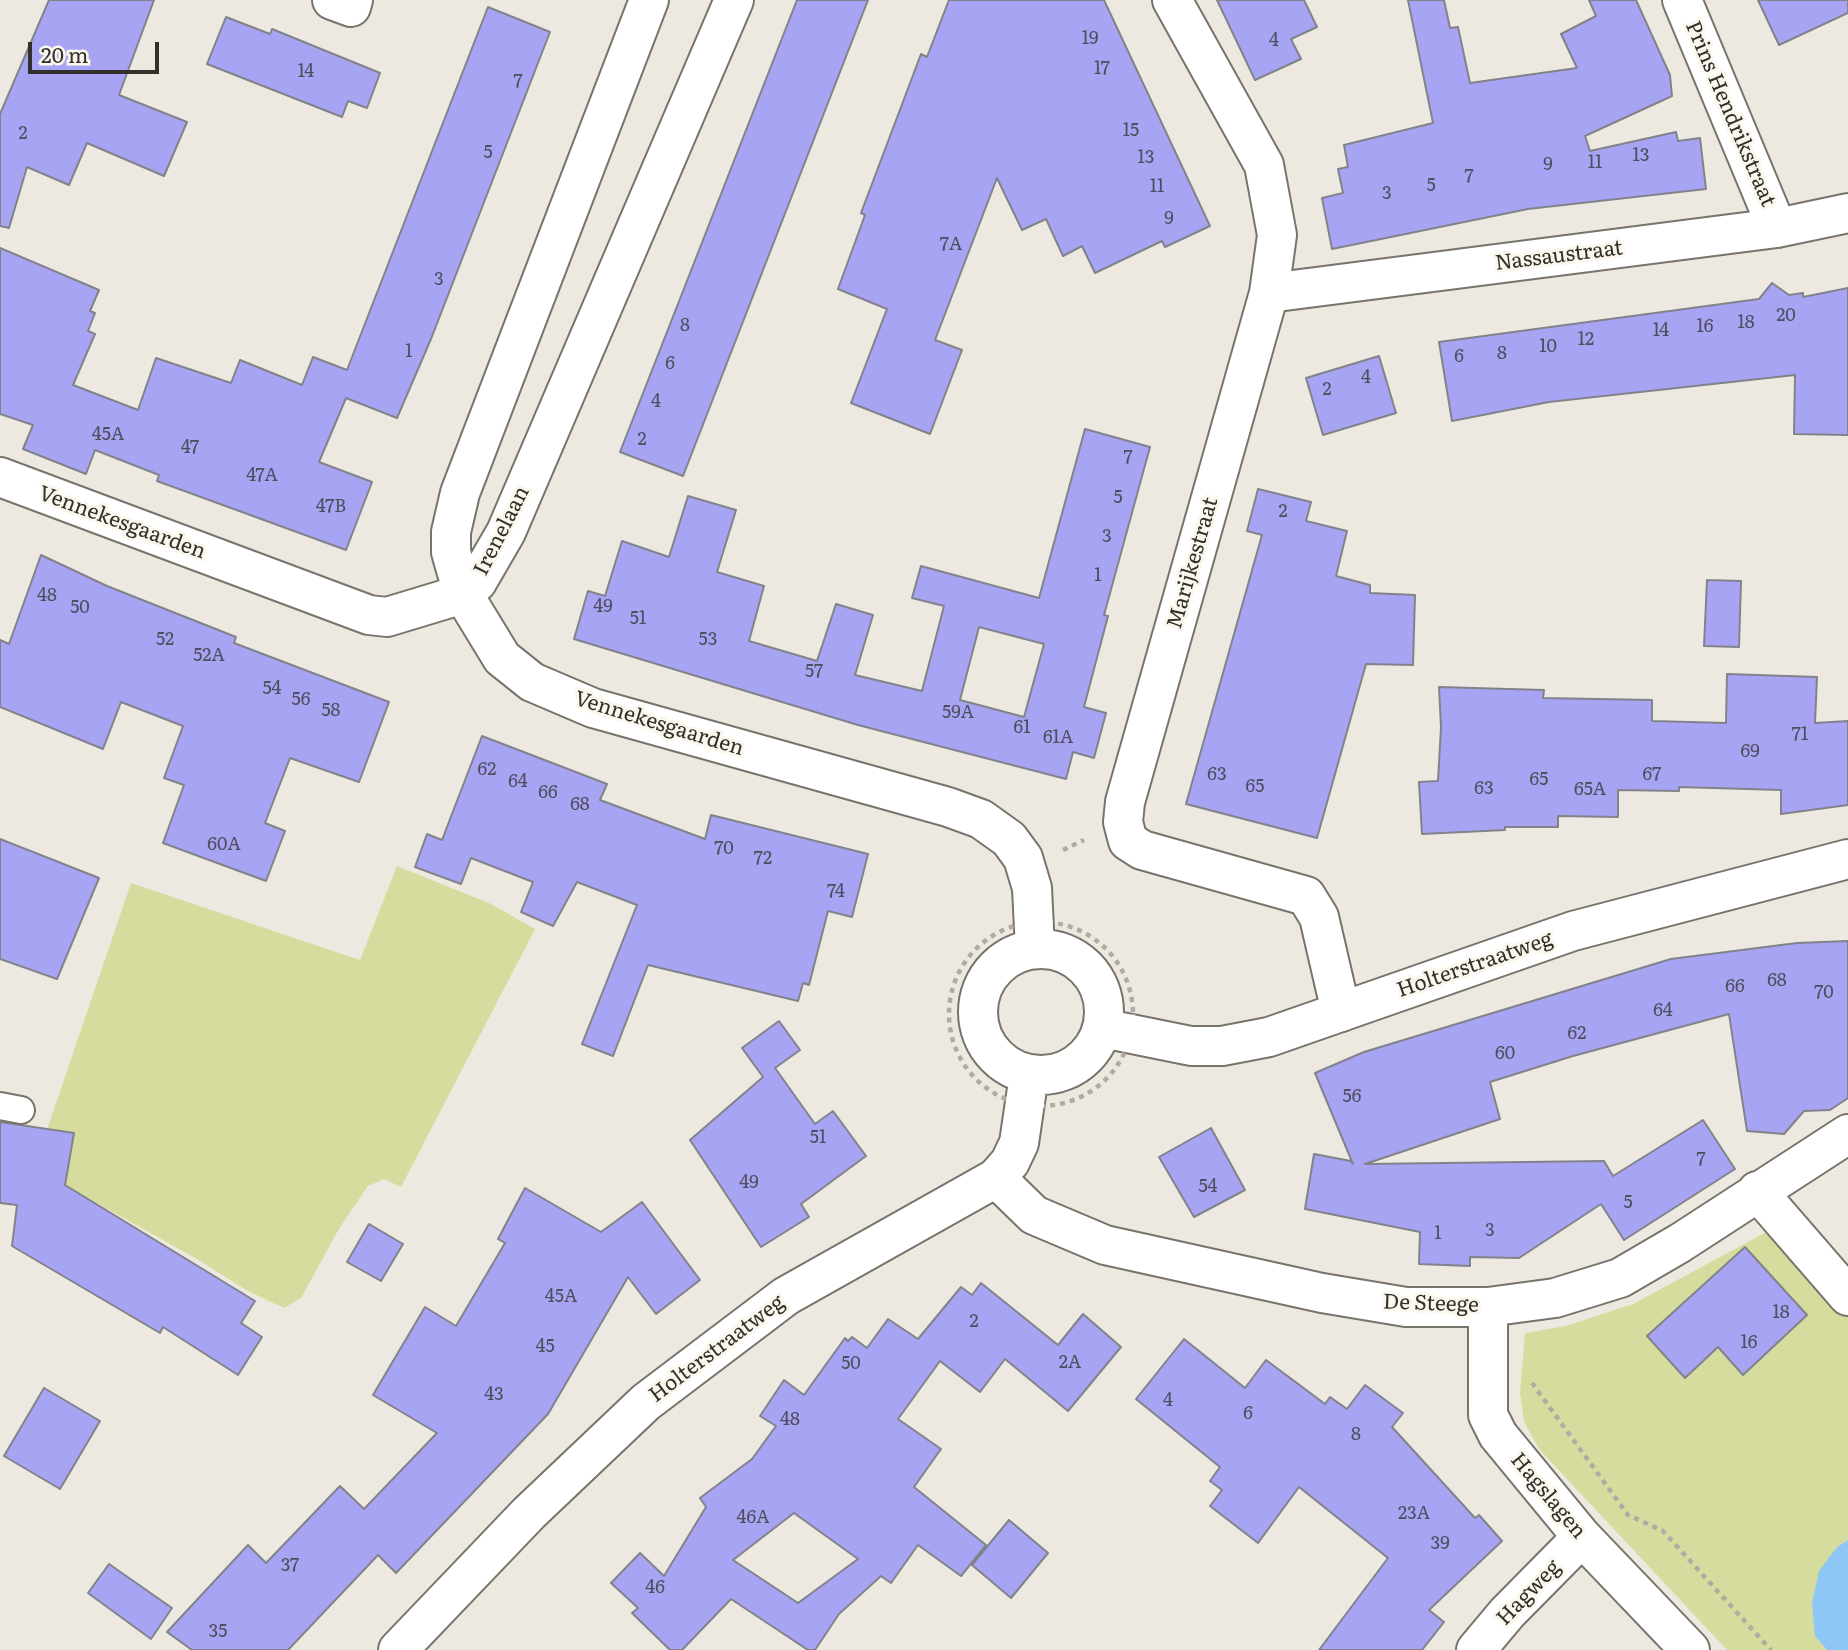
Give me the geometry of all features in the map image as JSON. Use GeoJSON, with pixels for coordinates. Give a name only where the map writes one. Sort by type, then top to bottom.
{"type":"FeatureCollection","features":[{"type":"Feature","properties":{"kind":"street"},"geometry":{"type":"LineString","coordinates":[[332,0],[351,7],[353,0]]}},
{"type":"Feature","properties":{"kind":"street","name":"Irenelaan"},"geometry":{"type":"LineString","coordinates":[[649,0],[460,493],[451,532],[451,552],[463,594],[477,582],[506,532],[734,0]]}},
{"type":"Feature","properties":{"kind":"street","name":"Marijkestraat"},"geometry":{"type":"LineString","coordinates":[[1123,822],[1125,802],[1269,293],[1277,235],[1264,165],[1172,0]]}},
{"type":"Feature","properties":{"kind":"street","name":"Prins Hendrikstraat"},"geometry":{"type":"LineString","coordinates":[[1682,0],[1777,228]]}},
{"type":"Feature","properties":{"kind":"street","name":"Nassaustraat"},"geometry":{"type":"LineString","coordinates":[[1269,293],[1777,228],[1848,212]]}},
{"type":"Feature","properties":{"kind":"street","name":"Vennekesgaarden"},"geometry":{"type":"LineString","coordinates":[[0,477],[369,615],[387,617],[463,594],[502,658],[532,682],[593,708],[948,807],[981,819],[1009,839],[1026,869],[1032,888],[1035,949]]}},
{"type":"Feature","properties":{"kind":"street"},"geometry":{"type":"LineString","coordinates":[[1123,822],[1128,841],[1142,850],[1306,896],[1319,916],[1341,1012]]}},
{"type":"Feature","properties":{"kind":"street","name":"Holterstraatweg"},"geometry":{"type":"LineString","coordinates":[[1117,1031],[1191,1046],[1222,1046],[1269,1037],[1573,931],[1848,859]]}},
{"type":"Feature","properties":{"kind":"street"},"geometry":{"type":"LineString","coordinates":[[1035,949],[1052,950],[1083,965],[1101,994],[1117,1031],[1096,1043],[1075,1066],[1028,1090],[1012,1069],[997,1058],[979,1027],[977,1009],[981,991],[989,975],[1002,962],[1035,949]]}},
{"type":"Feature","properties":{"kind":"street","name":"Holterstraatweg"},"geometry":{"type":"LineString","coordinates":[[398,1650],[530,1513],[646,1402],[786,1296],[996,1178],[1010,1162],[1019,1143],[1028,1090]]}},
{"type":"Feature","properties":{"kind":"street","name":"De Steege"},"geometry":{"type":"LineString","coordinates":[[996,1178],[1034,1215],[1105,1245],[1322,1293],[1394,1305],[1488,1307],[1555,1298],[1620,1278],[1680,1243],[1848,1134]]}},
{"type":"Feature","properties":{"kind":"street"},"geometry":{"type":"LineString","coordinates":[[1757,1191],[1848,1296]]}},
{"type":"Feature","properties":{"kind":"street","name":"Hagslagen"},"geometry":{"type":"LineString","coordinates":[[1488,1307],[1488,1416],[1498,1435],[1582,1537],[1690,1650]]}},
{"type":"Feature","properties":{"kind":"street","name":"Hagweg"},"geometry":{"type":"LineString","coordinates":[[1476,1650],[1507,1613],[1582,1537]]}},
{"type":"Feature","properties":{"kind":"path"},"geometry":{"type":"LineString","coordinates":[[1026,869],[1123,822]]}},
{"type":"Feature","properties":{"kind":"path"},"geometry":{"type":"LineString","coordinates":[[1028,1090],[1054,1106],[1081,1098],[1104,1082],[1121,1060],[1117,1031]]}},
{"type":"Feature","properties":{"kind":"path"},"geometry":{"type":"LineString","coordinates":[[1488,1366],[1531,1382],[1629,1515],[1663,1531],[1771,1650]]}},
{"type":"Feature","properties":{"kind":"green space"},"geometry":{"type":"Polygon","coordinates":[[[397,866],[491,904],[535,929],[401,1187],[384,1179],[368,1186],[340,1227],[301,1298],[284,1308],[246,1290],[197,1259],[43,1173],[35,1165],[131,883],[360,960],[397,866]]]}},
{"type":"Feature","properties":{"kind":"green space"},"geometry":{"type":"Polygon","coordinates":[[[1770,1230],[1848,1316],[1848,1540],[1837,1547],[1815,1636],[1827,1650],[1727,1650],[1539,1449],[1524,1422],[1520,1392],[1525,1333],[1566,1326],[1633,1304],[1770,1230]]]}},
{"type":"Feature","properties":{"kind":"water"},"geometry":{"type":"Polygon","coordinates":[[[1848,1540],[1848,1650],[1827,1650],[1815,1636],[1812,1603],[1819,1571],[1837,1547],[1848,1540]]]}},
{"type":"Feature","properties":{"kind":"building"},"geometry":{"type":"Polygon","coordinates":[[[49,0],[154,0],[119,95],[187,122],[164,176],[87,143],[69,185],[27,167],[9,228],[0,226],[0,114],[49,0]]]}},
{"type":"Feature","properties":{"kind":"building"},"geometry":{"type":"Polygon","coordinates":[[[797,0],[868,0],[683,476],[620,452],[797,0]]]}},
{"type":"Feature","properties":{"kind":"building"},"geometry":{"type":"Polygon","coordinates":[[[949,0],[1104,0],[1210,226],[1165,247],[1162,241],[1095,273],[1082,246],[1063,256],[1046,219],[1022,230],[997,178],[935,340],[962,350],[930,434],[851,403],[887,309],[838,289],[865,215],[861,213],[921,54],[927,57],[949,0]]]}},
{"type":"Feature","properties":{"kind":"building"},"geometry":{"type":"Polygon","coordinates":[[[1217,0],[1304,0],[1317,27],[1291,39],[1301,59],[1255,80],[1217,0]]]}},
{"type":"Feature","properties":{"kind":"building"},"geometry":{"type":"Polygon","coordinates":[[[1408,0],[1444,0],[1450,28],[1458,27],[1470,83],[1577,68],[1561,34],[1596,16],[1589,0],[1636,0],[1670,75],[1672,96],[1585,136],[1590,151],[1676,132],[1678,141],[1700,138],[1706,189],[1528,209],[1332,249],[1322,198],[1343,193],[1338,169],[1348,167],[1344,145],[1433,123],[1408,0]]]}},
{"type":"Feature","properties":{"kind":"building"},"geometry":{"type":"Polygon","coordinates":[[[1758,0],[1848,0],[1848,13],[1779,45],[1758,0]]]}},
{"type":"Feature","properties":{"kind":"building"},"geometry":{"type":"Polygon","coordinates":[[[488,7],[550,32],[431,339],[397,418],[346,398],[319,462],[372,482],[346,550],[157,481],[159,475],[95,450],[86,474],[23,449],[33,425],[0,414],[0,248],[99,290],[90,311],[95,313],[88,331],[95,334],[73,385],[138,410],[156,358],[231,383],[240,360],[302,385],[313,357],[347,370],[488,7]]]}},
{"type":"Feature","properties":{"kind":"building"},"geometry":{"type":"Polygon","coordinates":[[[226,17],[270,34],[272,29],[380,73],[367,108],[348,101],[342,117],[207,64],[226,17]]]}},
{"type":"Feature","properties":{"kind":"building"},"geometry":{"type":"Polygon","coordinates":[[[1772,283],[1789,295],[1803,293],[1803,297],[1848,288],[1848,435],[1794,434],[1795,375],[1549,402],[1452,421],[1439,342],[1759,299],[1772,283]]]}},
{"type":"Feature","properties":{"kind":"building"},"geometry":{"type":"Polygon","coordinates":[[[1379,356],[1396,413],[1323,435],[1306,378],[1379,356]]]}},
{"type":"Feature","properties":{"kind":"building"},"geometry":{"type":"Polygon","coordinates":[[[1085,429],[1150,447],[1104,615],[1108,616],[1084,707],[1106,713],[1094,758],[1073,752],[1066,779],[858,725],[574,639],[588,591],[605,596],[622,541],[669,557],[688,496],[736,510],[717,572],[764,586],[749,641],[817,661],[836,604],[873,615],[855,675],[922,691],[944,606],[912,598],[921,566],[1039,598],[1085,429]],[[979,627],[960,700],[1024,717],[1044,644],[979,627]]]}},
{"type":"Feature","properties":{"kind":"building"},"geometry":{"type":"Polygon","coordinates":[[[1258,489],[1311,502],[1306,521],[1347,531],[1336,576],[1370,585],[1370,593],[1415,595],[1413,665],[1366,664],[1317,838],[1186,804],[1262,535],[1247,531],[1258,489]]]}},
{"type":"Feature","properties":{"kind":"building"},"geometry":{"type":"Polygon","coordinates":[[[41,555],[107,586],[236,637],[234,643],[389,702],[359,782],[290,758],[265,823],[285,831],[266,881],[163,843],[184,785],[164,778],[183,726],[121,702],[103,749],[0,707],[0,640],[9,644],[41,555]]]}},
{"type":"Feature","properties":{"kind":"building"},"geometry":{"type":"Polygon","coordinates":[[[1707,580],[1741,581],[1739,647],[1704,646],[1707,580]]]}},
{"type":"Feature","properties":{"kind":"building"},"geometry":{"type":"Polygon","coordinates":[[[1727,674],[1817,677],[1815,723],[1848,721],[1848,805],[1781,814],[1781,790],[1679,787],[1679,791],[1618,790],[1618,817],[1558,816],[1558,827],[1505,827],[1505,830],[1422,834],[1419,782],[1438,781],[1441,727],[1439,687],[1544,690],[1543,698],[1652,700],[1652,721],[1726,723],[1727,674]]]}},
{"type":"Feature","properties":{"kind":"building"},"geometry":{"type":"Polygon","coordinates":[[[482,736],[607,784],[600,800],[705,839],[711,815],[868,854],[852,917],[828,911],[809,985],[803,983],[798,1001],[648,965],[613,1056],[582,1044],[637,905],[577,882],[553,926],[521,912],[533,882],[471,858],[461,884],[415,867],[427,834],[442,840],[482,736]]]}},
{"type":"Feature","properties":{"kind":"building"},"geometry":{"type":"Polygon","coordinates":[[[0,839],[99,878],[57,979],[0,959],[0,839]]]}},
{"type":"Feature","properties":{"kind":"building"},"geometry":{"type":"Polygon","coordinates":[[[1848,941],[1848,1098],[1830,1110],[1804,1111],[1784,1134],[1747,1131],[1729,1014],[1573,1056],[1490,1082],[1500,1119],[1365,1164],[1604,1161],[1613,1176],[1703,1120],[1735,1169],[1624,1240],[1601,1204],[1519,1258],[1470,1257],[1470,1266],[1419,1264],[1420,1232],[1305,1209],[1314,1154],[1351,1161],[1353,1164],[1315,1073],[1364,1052],[1671,959],[1797,943],[1848,941]]]}},
{"type":"Feature","properties":{"kind":"building"},"geometry":{"type":"Polygon","coordinates":[[[779,1021],[800,1050],[775,1068],[815,1124],[833,1111],[866,1156],[801,1204],[809,1217],[761,1247],[690,1140],[763,1077],[742,1048],[779,1021]]]}},
{"type":"Feature","properties":{"kind":"building"},"geometry":{"type":"Polygon","coordinates":[[[0,1122],[74,1133],[65,1185],[255,1301],[241,1323],[262,1337],[238,1375],[163,1327],[160,1333],[12,1246],[17,1205],[0,1203],[0,1122]]]}},
{"type":"Feature","properties":{"kind":"building"},"geometry":{"type":"Polygon","coordinates":[[[1211,1128],[1245,1190],[1194,1217],[1159,1157],[1211,1128]]]}},
{"type":"Feature","properties":{"kind":"building"},"geometry":{"type":"Polygon","coordinates":[[[525,1188],[601,1232],[642,1202],[700,1280],[656,1314],[628,1277],[548,1414],[396,1573],[378,1555],[288,1650],[192,1650],[167,1632],[248,1545],[266,1563],[340,1486],[364,1509],[437,1433],[373,1395],[425,1307],[456,1326],[505,1243],[498,1239],[525,1188]]]}},
{"type":"Feature","properties":{"kind":"building"},"geometry":{"type":"Polygon","coordinates":[[[369,1224],[403,1244],[381,1281],[347,1262],[369,1224]]]}},
{"type":"Feature","properties":{"kind":"building"},"geometry":{"type":"Polygon","coordinates":[[[1745,1247],[1807,1315],[1743,1375],[1718,1347],[1685,1378],[1647,1336],[1745,1247]]]}},
{"type":"Feature","properties":{"kind":"building"},"geometry":{"type":"Polygon","coordinates":[[[981,1283],[1058,1345],[1083,1314],[1121,1347],[1068,1411],[1005,1359],[980,1392],[940,1361],[898,1419],[941,1449],[914,1487],[986,1545],[961,1576],[918,1545],[891,1583],[881,1576],[839,1614],[815,1650],[808,1650],[731,1599],[682,1650],[670,1650],[632,1613],[638,1608],[611,1583],[640,1553],[664,1576],[706,1507],[700,1498],[752,1459],[776,1426],[760,1416],[784,1380],[804,1395],[845,1338],[848,1341],[852,1337],[867,1348],[888,1319],[918,1339],[961,1287],[972,1295],[981,1283]],[[794,1513],[733,1560],[798,1603],[858,1559],[794,1513]]]}},
{"type":"Feature","properties":{"kind":"building"},"geometry":{"type":"Polygon","coordinates":[[[1184,1339],[1245,1388],[1266,1360],[1325,1404],[1330,1397],[1347,1409],[1365,1385],[1403,1413],[1392,1427],[1475,1518],[1479,1515],[1502,1541],[1429,1610],[1444,1622],[1422,1650],[1319,1650],[1388,1558],[1299,1487],[1258,1543],[1210,1506],[1222,1490],[1210,1481],[1220,1467],[1136,1399],[1184,1339]]]}},
{"type":"Feature","properties":{"kind":"building"},"geometry":{"type":"Polygon","coordinates":[[[44,1388],[100,1421],[60,1489],[4,1456],[44,1388]]]}},
{"type":"Feature","properties":{"kind":"building"},"geometry":{"type":"Polygon","coordinates":[[[1009,1520],[1048,1553],[1011,1598],[972,1565],[1009,1520]]]}},
{"type":"Feature","properties":{"kind":"building"},"geometry":{"type":"Polygon","coordinates":[[[109,1564],[172,1608],[151,1639],[88,1593],[109,1564]]]}}]}
